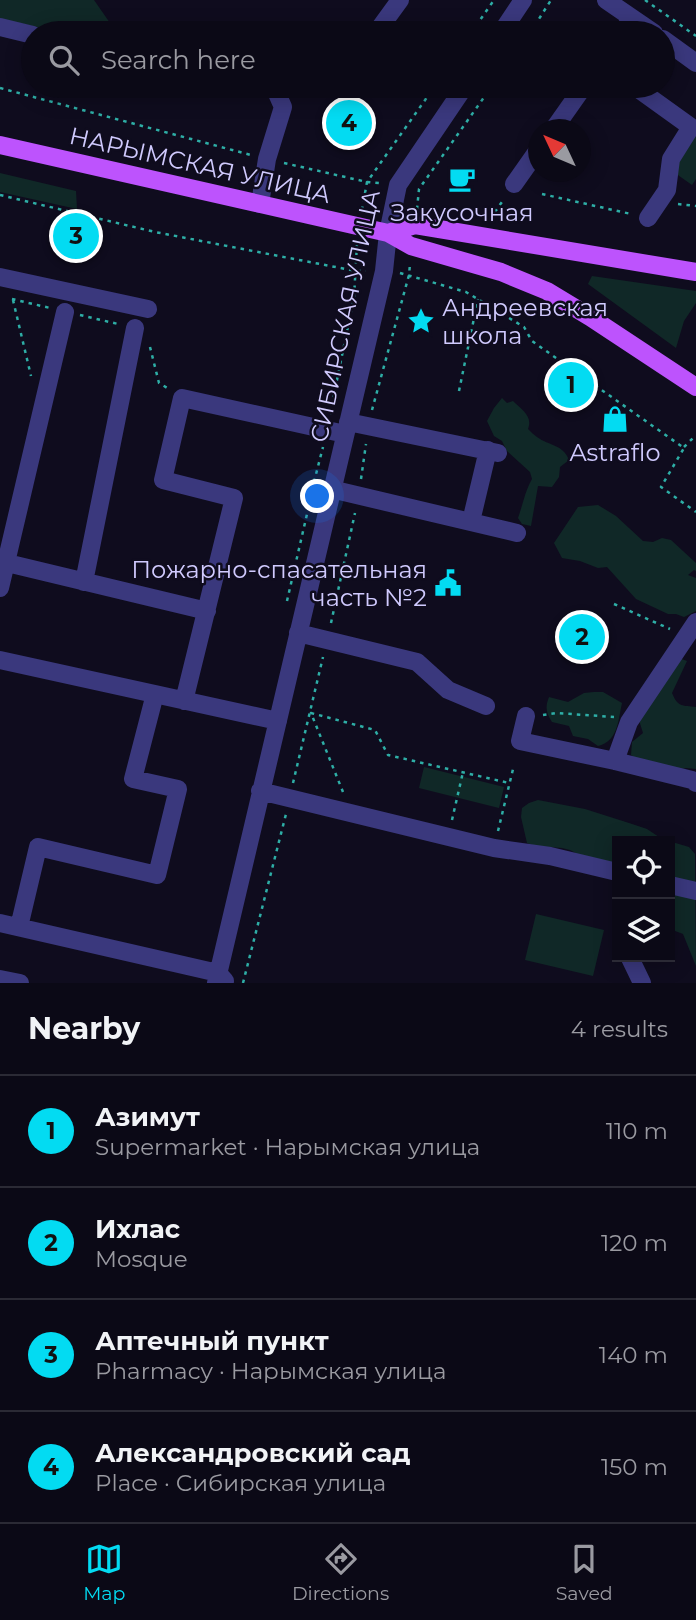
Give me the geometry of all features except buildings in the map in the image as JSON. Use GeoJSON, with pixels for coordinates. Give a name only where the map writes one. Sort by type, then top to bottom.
{"type":"FeatureCollection","features":[{"type":"Feature","properties":{"kind":"main road","name":"НАРЫМСКАЯ УЛИЦА"},"geometry":{"type":"LineString","coordinates":[[0,145],[388,233],[411,246],[501,272],[547,291],[696,387]]}},
{"type":"Feature","properties":{"kind":"main road","name":"НАРЫМСКАЯ УЛИЦА"},"geometry":{"type":"LineString","coordinates":[[388,233],[415,225],[696,272]]}},
{"type":"Feature","properties":{"kind":"street"},"geometry":{"type":"LineString","coordinates":[[385,21],[400,0]]}},
{"type":"Feature","properties":{"kind":"street"},"geometry":{"type":"LineString","coordinates":[[509,21],[523,0]]}},
{"type":"Feature","properties":{"kind":"street"},"geometry":{"type":"LineString","coordinates":[[606,0],[636,21]]}},
{"type":"Feature","properties":{"kind":"street"},"geometry":{"type":"LineString","coordinates":[[0,27],[21,32]]}},
{"type":"Feature","properties":{"kind":"street"},"geometry":{"type":"LineString","coordinates":[[675,48],[696,63]]}},
{"type":"Feature","properties":{"kind":"street"},"geometry":{"type":"LineString","coordinates":[[260,204],[267,159],[283,107],[279,98]]}},
{"type":"Feature","properties":{"kind":"street","name":"СИБИРСКАЯ УЛИЦА"},"geometry":{"type":"LineString","coordinates":[[221,980],[260,791],[384,271],[388,233],[398,185],[458,98]]}},
{"type":"Feature","properties":{"kind":"street"},"geometry":{"type":"LineString","coordinates":[[561,119],[576,98]]}},
{"type":"Feature","properties":{"kind":"street"},"geometry":{"type":"LineString","coordinates":[[648,218],[667,190],[671,159],[691,127],[651,98]]}},
{"type":"Feature","properties":{"kind":"street"},"geometry":{"type":"LineString","coordinates":[[514,184],[528,165]]}},
{"type":"Feature","properties":{"kind":"street"},"geometry":{"type":"LineString","coordinates":[[3,286],[148,309]]}},
{"type":"Feature","properties":{"kind":"street"},"geometry":{"type":"LineString","coordinates":[[0,589],[65,312]]}},
{"type":"Feature","properties":{"kind":"street"},"geometry":{"type":"LineString","coordinates":[[85,582],[135,328]]}},
{"type":"Feature","properties":{"kind":"street"},"geometry":{"type":"LineString","coordinates":[[184,701],[234,498],[163,480],[182,398],[327,430],[368,426],[493,452],[474,513]]}},
{"type":"Feature","properties":{"kind":"street"},"geometry":{"type":"LineString","coordinates":[[331,489],[517,533]]}},
{"type":"Feature","properties":{"kind":"street"},"geometry":{"type":"LineString","coordinates":[[7,563],[207,611]]}},
{"type":"Feature","properties":{"kind":"street"},"geometry":{"type":"LineString","coordinates":[[615,761],[634,713],[696,622]]}},
{"type":"Feature","properties":{"kind":"street"},"geometry":{"type":"LineString","coordinates":[[298,633],[417,662],[448,690],[486,706]]}},
{"type":"Feature","properties":{"kind":"street"},"geometry":{"type":"LineString","coordinates":[[0,660],[278,722]]}},
{"type":"Feature","properties":{"kind":"street"},"geometry":{"type":"LineString","coordinates":[[19,927],[38,847],[157,875],[178,789],[133,779],[155,694]]}},
{"type":"Feature","properties":{"kind":"street"},"geometry":{"type":"LineString","coordinates":[[527,716],[520,741],[615,761],[696,783]]}},
{"type":"Feature","properties":{"kind":"street"},"geometry":{"type":"LineString","coordinates":[[260,791],[494,848],[550,856],[612,871]]}},
{"type":"Feature","properties":{"kind":"street"},"geometry":{"type":"LineString","coordinates":[[675,886],[696,891]]}},
{"type":"Feature","properties":{"kind":"street"},"geometry":{"type":"LineString","coordinates":[[0,923],[221,980]]}},
{"type":"Feature","properties":{"kind":"street"},"geometry":{"type":"LineString","coordinates":[[632,962],[642,983]]}},
{"type":"Feature","properties":{"kind":"street"},"geometry":{"type":"LineString","coordinates":[[0,978],[20,983]]}},
{"type":"Feature","properties":{"kind":"path"},"geometry":{"type":"LineString","coordinates":[[479,21],[494,0]]}},
{"type":"Feature","properties":{"kind":"path"},"geometry":{"type":"LineString","coordinates":[[538,21],[551,0]]}},
{"type":"Feature","properties":{"kind":"path"},"geometry":{"type":"LineString","coordinates":[[645,0],[675,21]]}},
{"type":"Feature","properties":{"kind":"path"},"geometry":{"type":"LineString","coordinates":[[675,21],[696,36]]}},
{"type":"Feature","properties":{"kind":"path"},"geometry":{"type":"LineString","coordinates":[[0,88],[21,94]]}},
{"type":"Feature","properties":{"kind":"path"},"geometry":{"type":"LineString","coordinates":[[38,98],[267,159],[368,182],[398,185]]}},
{"type":"Feature","properties":{"kind":"path"},"geometry":{"type":"LineString","coordinates":[[365,196],[368,182],[427,98]]}},
{"type":"Feature","properties":{"kind":"path"},"geometry":{"type":"LineString","coordinates":[[415,225],[419,189],[483,98]]}},
{"type":"Feature","properties":{"kind":"path"},"geometry":{"type":"LineString","coordinates":[[488,222],[514,184]]}},
{"type":"Feature","properties":{"kind":"path"},"geometry":{"type":"LineString","coordinates":[[542,194],[648,218]]}},
{"type":"Feature","properties":{"kind":"path"},"geometry":{"type":"LineString","coordinates":[[0,195],[155,232],[356,271],[370,271]]}},
{"type":"Feature","properties":{"kind":"path"},"geometry":{"type":"LineString","coordinates":[[678,204],[696,206]]}},
{"type":"Feature","properties":{"kind":"path"},"geometry":{"type":"LineString","coordinates":[[243,983],[311,713],[359,496],[368,426],[409,275],[411,246]]}},
{"type":"Feature","properties":{"kind":"path"},"geometry":{"type":"LineString","coordinates":[[287,600],[327,430],[354,297],[356,250]]}},
{"type":"Feature","properties":{"kind":"path"},"geometry":{"type":"LineString","coordinates":[[396,271],[466,292],[524,327],[532,341],[684,448]]}},
{"type":"Feature","properties":{"kind":"path"},"geometry":{"type":"LineString","coordinates":[[3,286],[12,299],[31,375]]}},
{"type":"Feature","properties":{"kind":"path"},"geometry":{"type":"LineString","coordinates":[[12,299],[147,331],[159,383],[182,398]]}},
{"type":"Feature","properties":{"kind":"path"},"geometry":{"type":"LineString","coordinates":[[458,391],[478,299]]}},
{"type":"Feature","properties":{"kind":"path"},"geometry":{"type":"LineString","coordinates":[[696,435],[684,448],[661,487],[696,512]]}},
{"type":"Feature","properties":{"kind":"path"},"geometry":{"type":"LineString","coordinates":[[614,604],[685,637]]}},
{"type":"Feature","properties":{"kind":"path"},"geometry":{"type":"LineString","coordinates":[[311,713],[375,730],[388,755],[509,783]]}},
{"type":"Feature","properties":{"kind":"path"},"geometry":{"type":"LineString","coordinates":[[311,713],[351,813]]}},
{"type":"Feature","properties":{"kind":"path"},"geometry":{"type":"LineString","coordinates":[[527,716],[556,713],[613,717],[634,713]]}},
{"type":"Feature","properties":{"kind":"path"},"geometry":{"type":"LineString","coordinates":[[494,848],[514,765]]}},
{"type":"Feature","properties":{"kind":"path"},"geometry":{"type":"LineString","coordinates":[[449,837],[463,772]]}},
{"type":"Feature","properties":{"kind":"green space"},"geometry":{"type":"Polygon","coordinates":[[[0,0],[94,0],[109,21],[21,21],[21,24],[0,22],[0,0]]]}},
{"type":"Feature","properties":{"kind":"green space"},"geometry":{"type":"Polygon","coordinates":[[[696,130],[696,179],[692,185],[675,173],[679,154],[696,130]]]}},
{"type":"Feature","properties":{"kind":"green space"},"geometry":{"type":"Polygon","coordinates":[[[0,173],[76,191],[77,209],[0,192],[0,173]]]}},
{"type":"Feature","properties":{"kind":"green space"},"geometry":{"type":"Polygon","coordinates":[[[592,276],[696,291],[696,303],[684,321],[676,348],[588,284],[592,276]]]}},
{"type":"Feature","properties":{"kind":"green space"},"geometry":{"type":"Polygon","coordinates":[[[502,398],[507,403],[513,401],[523,410],[529,420],[528,429],[563,451],[569,460],[560,467],[559,477],[552,487],[538,486],[531,526],[522,524],[518,518],[532,479],[530,472],[507,451],[502,441],[494,436],[487,421],[502,398]]]}},
{"type":"Feature","properties":{"kind":"green space"},"geometry":{"type":"Polygon","coordinates":[[[598,505],[616,516],[643,541],[653,542],[662,538],[671,540],[696,563],[696,571],[688,575],[696,578],[696,611],[684,617],[668,614],[636,599],[607,567],[598,568],[562,558],[554,543],[578,507],[598,505]]]}},
{"type":"Feature","properties":{"kind":"green space"},"geometry":{"type":"Polygon","coordinates":[[[679,658],[687,661],[672,693],[684,706],[696,707],[696,769],[678,770],[641,763],[631,755],[632,742],[643,733],[638,717],[679,658]]]}},
{"type":"Feature","properties":{"kind":"green space"},"geometry":{"type":"Polygon","coordinates":[[[603,692],[622,703],[613,735],[605,743],[598,746],[588,739],[573,736],[569,726],[552,722],[548,716],[549,697],[568,702],[584,693],[603,692]]]}},
{"type":"Feature","properties":{"kind":"green space"},"geometry":{"type":"Polygon","coordinates":[[[424,767],[504,787],[499,808],[419,788],[424,767]]]}},
{"type":"Feature","properties":{"kind":"green space"},"geometry":{"type":"Polygon","coordinates":[[[538,800],[585,809],[647,829],[658,836],[612,836],[612,868],[594,863],[570,850],[527,843],[521,817],[522,808],[538,800]]]}},
{"type":"Feature","properties":{"kind":"green space"},"geometry":{"type":"Polygon","coordinates":[[[675,843],[689,847],[695,854],[696,966],[683,934],[675,931],[675,843]]]}},
{"type":"Feature","properties":{"kind":"green space"},"geometry":{"type":"Polygon","coordinates":[[[536,914],[604,930],[593,976],[525,960],[536,914]]]}},
{"type":"Feature","properties":{"kind":"place","name":"Александровский сад"},"geometry":{"type":"Point","coordinates":[349,123]}},
{"type":"Feature","properties":{"kind":"place","name":"Закусочная"},"geometry":{"type":"Point","coordinates":[462,179]}},
{"type":"Feature","properties":{"kind":"place","name":"Аптечный пункт"},"geometry":{"type":"Point","coordinates":[76,236]}},
{"type":"Feature","properties":{"kind":"place","name":"Андреевская школа"},"geometry":{"type":"Point","coordinates":[421,321]}},
{"type":"Feature","properties":{"kind":"place","name":"Азимут"},"geometry":{"type":"Point","coordinates":[571,385]}},
{"type":"Feature","properties":{"kind":"place","name":"Astraflo"},"geometry":{"type":"Point","coordinates":[615,419]}},
{"type":"Feature","properties":{"kind":"place","name":"Пожарно-спасательная часть №2"},"geometry":{"type":"Point","coordinates":[448,583]}},
{"type":"Feature","properties":{"kind":"place","name":"Ихлас"},"geometry":{"type":"Point","coordinates":[582,637]}}]}
